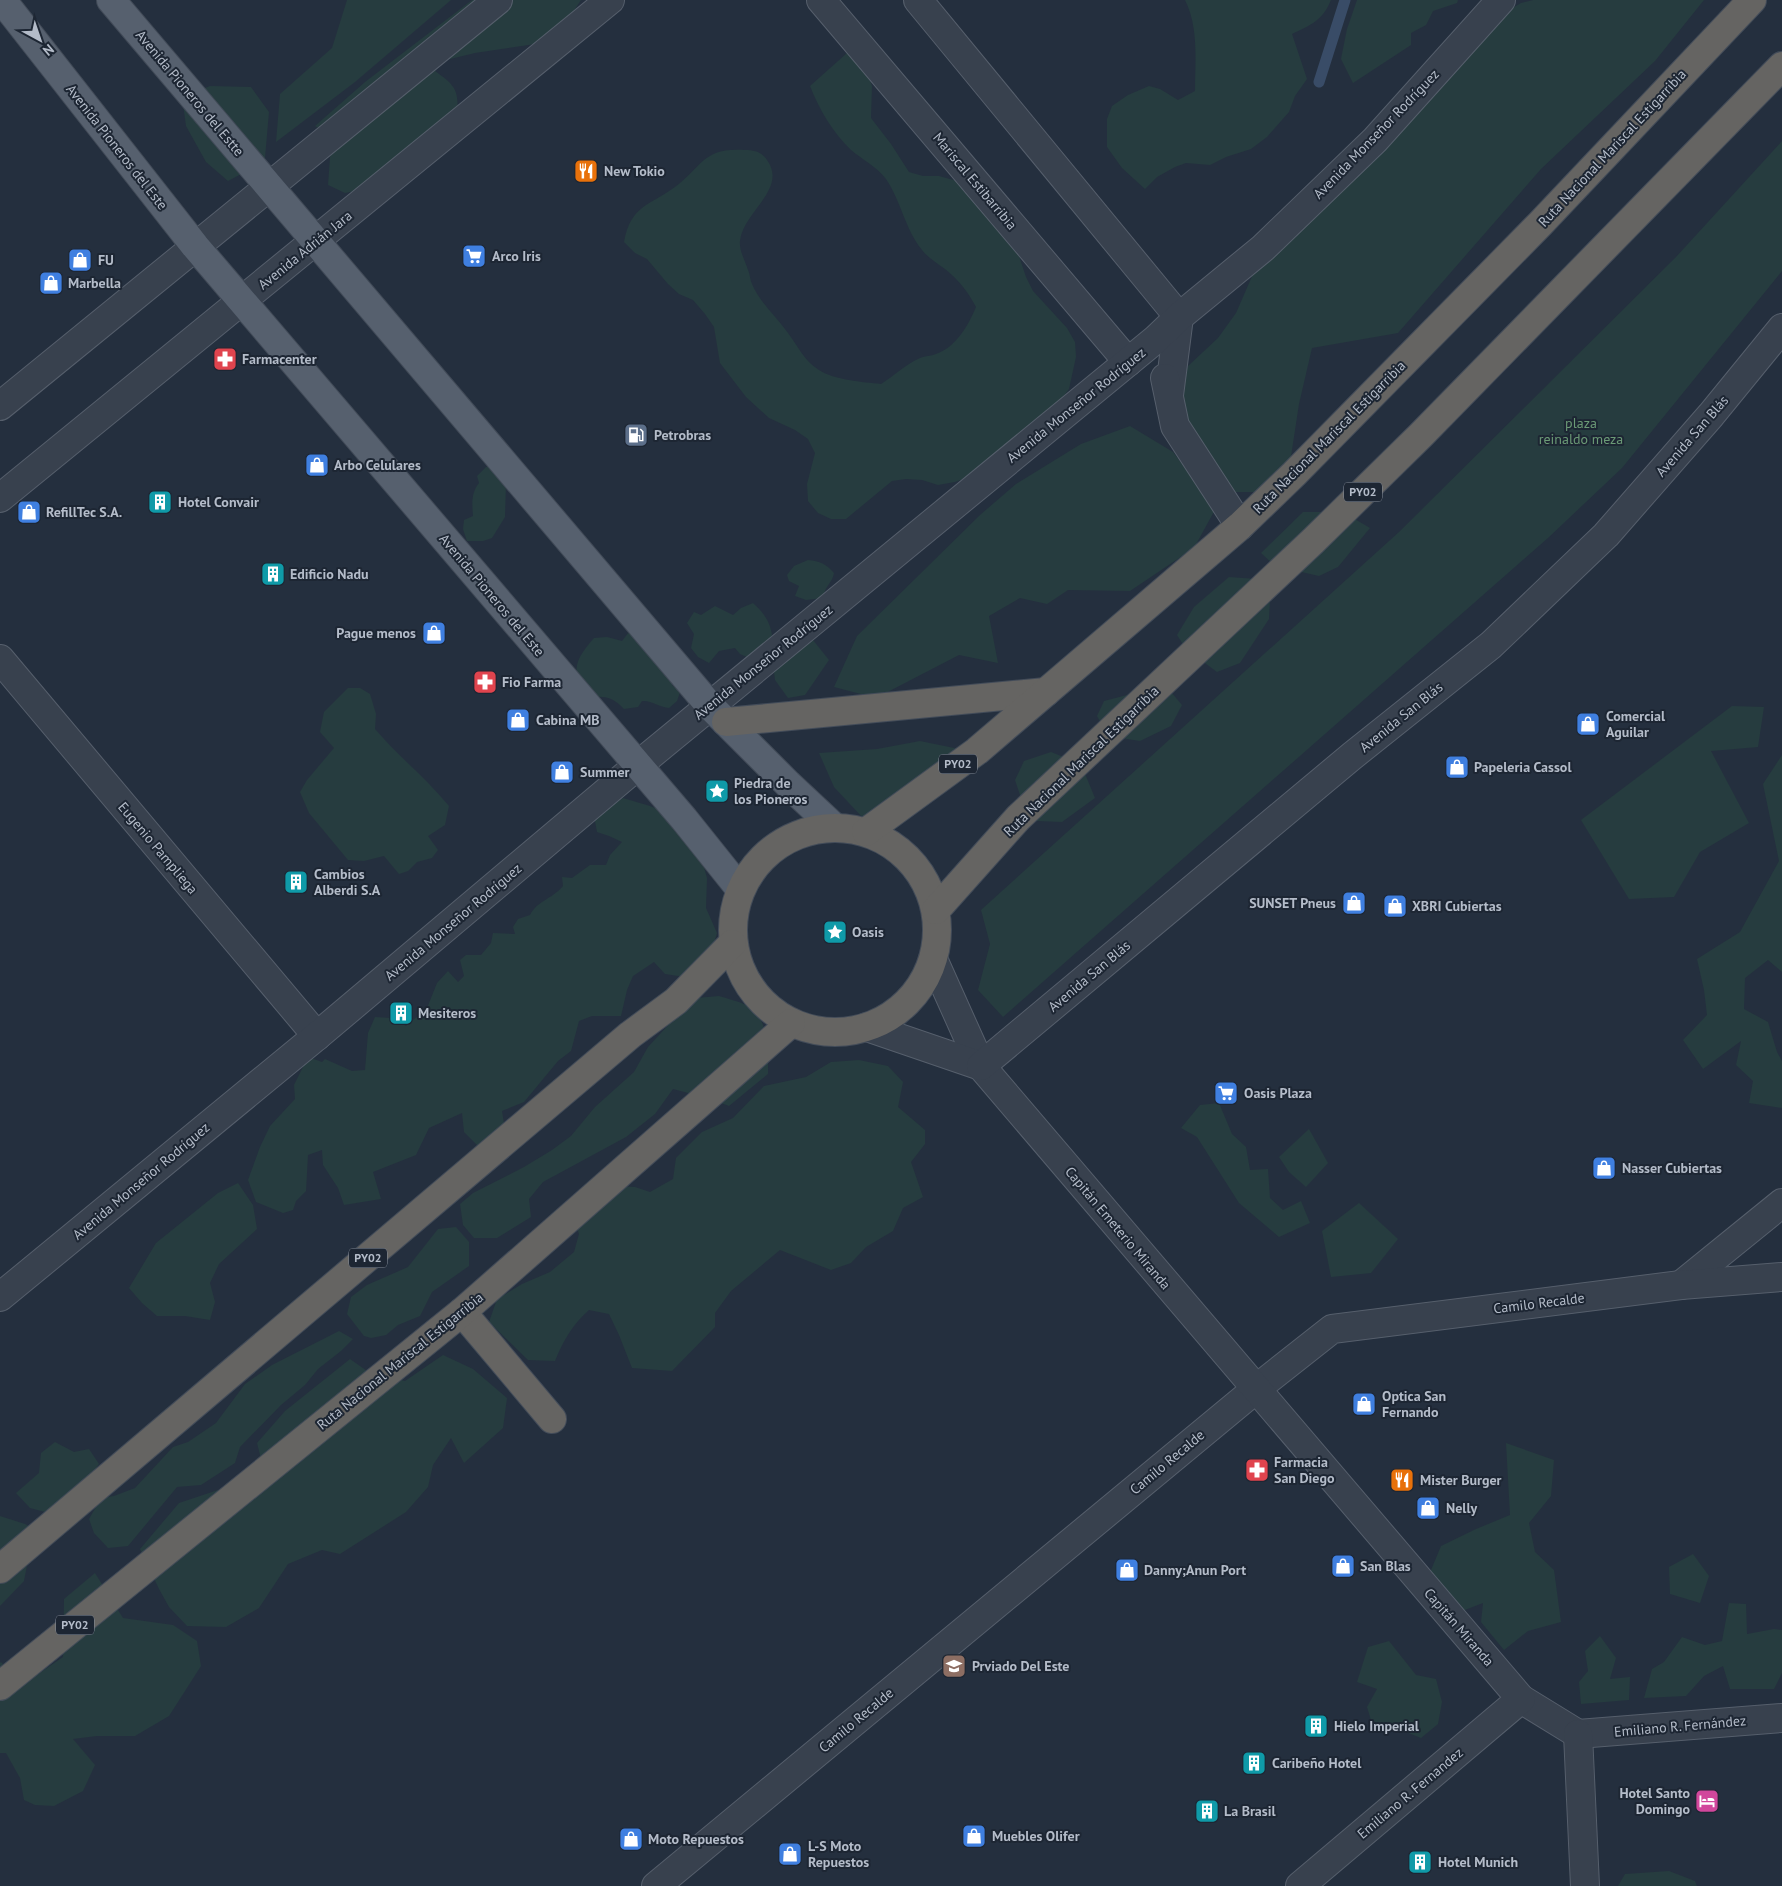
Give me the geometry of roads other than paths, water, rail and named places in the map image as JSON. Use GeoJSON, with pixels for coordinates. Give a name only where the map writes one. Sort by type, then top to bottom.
{"type":"FeatureCollection","features":[{"type":"Feature","properties":{"kind":"highway","name":"Ruta Nacional Mariscal Estigarribia"},"geometry":{"type":"LineString","coordinates":[[866,832],[976,751],[1240,526],[1294,474],[1540,224],[1752,0]]}},
{"type":"Feature","properties":{"kind":"highway","name":"Ruta Nacional Mariscal Estigarribia"},"geometry":{"type":"LineString","coordinates":[[936,910],[1018,818],[1313,541],[1422,435],[1782,66]]}},
{"type":"Feature","properties":{"kind":"highway"},"geometry":{"type":"LineString","coordinates":[[718,714],[1046,692]]}},
{"type":"Feature","properties":{"kind":"highway"},"geometry":{"type":"LineString","coordinates":[[834,827],[866,832],[891,843],[912,861],[927,884],[936,910],[937,934],[933,959],[919,988],[896,1012],[867,1027],[841,1032],[815,1031],[791,1023],[762,1004],[742,977],[732,944],[732,916],[740,889],[756,863],[778,844],[805,831],[834,827]]}},
{"type":"Feature","properties":{"kind":"highway","name":"PY02"},"geometry":{"type":"LineString","coordinates":[[0,1569],[630,1035],[676,1001],[732,944]]}},
{"type":"Feature","properties":{"kind":"highway","name":"Ruta Nacional Mariscal Estigarribia"},"geometry":{"type":"LineString","coordinates":[[0,1686],[462,1312],[791,1023]]}},
{"type":"Feature","properties":{"kind":"highway"},"geometry":{"type":"LineString","coordinates":[[462,1312],[552,1419]]}},
{"type":"Feature","properties":{"kind":"main road","name":"Avenida Pioneros del Este"},"geometry":{"type":"LineString","coordinates":[[2,0],[195,246],[684,819],[740,889]]}},
{"type":"Feature","properties":{"kind":"main road","name":"Avenida Pioneros del Estte"},"geometry":{"type":"LineString","coordinates":[[111,0],[315,241]]}},
{"type":"Feature","properties":{"kind":"main road"},"geometry":{"type":"LineString","coordinates":[[315,241],[718,714],[834,827]]}},
{"type":"Feature","properties":{"kind":"street"},"geometry":{"type":"LineString","coordinates":[[0,406],[498,0]]}},
{"type":"Feature","properties":{"kind":"street","name":"Avenida Adrián Jara"},"geometry":{"type":"LineString","coordinates":[[0,498],[610,0]]}},
{"type":"Feature","properties":{"kind":"street","name":"Mariscal Estibarribia"},"geometry":{"type":"LineString","coordinates":[[821,0],[1128,362]]}},
{"type":"Feature","properties":{"kind":"street"},"geometry":{"type":"LineString","coordinates":[[918,0],[1179,317],[1168,395]]}},
{"type":"Feature","properties":{"kind":"street","name":"Avenida Monseñor Rodríguez"},"geometry":{"type":"LineString","coordinates":[[0,1297],[317,1036],[638,766],[718,714],[1156,339],[1179,317],[1263,248],[1375,140],[1501,0]]}},
{"type":"Feature","properties":{"kind":"street","name":"Avenida San Blás"},"geometry":{"type":"LineString","coordinates":[[981,1066],[1352,756],[1491,645],[1606,534],[1711,415],[1782,328]]}},
{"type":"Feature","properties":{"kind":"street"},"geometry":{"type":"LineString","coordinates":[[1156,339],[1175,426],[1240,526]]}},
{"type":"Feature","properties":{"kind":"street","name":"Eugenio Pampliega"},"geometry":{"type":"LineString","coordinates":[[0,659],[317,1036]]}},
{"type":"Feature","properties":{"kind":"street","name":"Capitán Emeterio Miranda"},"geometry":{"type":"LineString","coordinates":[[933,959],[981,1066],[1256,1389]]}},
{"type":"Feature","properties":{"kind":"street"},"geometry":{"type":"LineString","coordinates":[[867,1027],[981,1066]]}},
{"type":"Feature","properties":{"kind":"street"},"geometry":{"type":"LineString","coordinates":[[1681,1285],[1782,1203]]}},
{"type":"Feature","properties":{"kind":"street","name":"Camilo Recalde"},"geometry":{"type":"LineString","coordinates":[[656,1886],[1256,1389],[1332,1329],[1681,1285],[1782,1278]]}},
{"type":"Feature","properties":{"kind":"street","name":"Capitán Miranda"},"geometry":{"type":"LineString","coordinates":[[1256,1389],[1521,1699],[1578,1734]]}},
{"type":"Feature","properties":{"kind":"street","name":"Emiliano R. Fernandez"},"geometry":{"type":"LineString","coordinates":[[1300,1886],[1521,1699]]}},
{"type":"Feature","properties":{"kind":"street","name":"Emiliano R. Fernández"},"geometry":{"type":"LineString","coordinates":[[1578,1734],[1782,1718]]}},
{"type":"Feature","properties":{"kind":"street"},"geometry":{"type":"LineString","coordinates":[[1578,1734],[1585,1886]]}},
{"type":"Feature","properties":{"kind":"waterway"},"geometry":{"type":"LineString","coordinates":[[1319,82],[1345,0]]}},
{"type":"Feature","properties":{"kind":"place","name":"New Tokio"},"geometry":{"type":"Point","coordinates":[586,171]}},
{"type":"Feature","properties":{"kind":"place","name":"Arco Iris"},"geometry":{"type":"Point","coordinates":[474,256]}},
{"type":"Feature","properties":{"kind":"place","name":"FU"},"geometry":{"type":"Point","coordinates":[80,260]}},
{"type":"Feature","properties":{"kind":"place","name":"Marbella"},"geometry":{"type":"Point","coordinates":[51,283]}},
{"type":"Feature","properties":{"kind":"place","name":"Farmacenter"},"geometry":{"type":"Point","coordinates":[225,359]}},
{"type":"Feature","properties":{"kind":"place","name":"Petrobras"},"geometry":{"type":"Point","coordinates":[636,435]}},
{"type":"Feature","properties":{"kind":"place","name":"Arbo Celulares"},"geometry":{"type":"Point","coordinates":[317,465]}},
{"type":"Feature","properties":{"kind":"place","name":"Hotel Convair"},"geometry":{"type":"Point","coordinates":[160,502]}},
{"type":"Feature","properties":{"kind":"place","name":"RefillTec S.A."},"geometry":{"type":"Point","coordinates":[29,512]}},
{"type":"Feature","properties":{"kind":"place","name":"Edificio Nadu"},"geometry":{"type":"Point","coordinates":[273,574]}},
{"type":"Feature","properties":{"kind":"place","name":"Pague menos"},"geometry":{"type":"Point","coordinates":[434,633]}},
{"type":"Feature","properties":{"kind":"place","name":"Fio Farma"},"geometry":{"type":"Point","coordinates":[485,682]}},
{"type":"Feature","properties":{"kind":"place","name":"Cabina MB"},"geometry":{"type":"Point","coordinates":[518,720]}},
{"type":"Feature","properties":{"kind":"place","name":"Comercial Aguilar"},"geometry":{"type":"Point","coordinates":[1588,724]}},
{"type":"Feature","properties":{"kind":"place","name":"Papeleria Cassol"},"geometry":{"type":"Point","coordinates":[1457,767]}},
{"type":"Feature","properties":{"kind":"place","name":"Summer"},"geometry":{"type":"Point","coordinates":[562,772]}},
{"type":"Feature","properties":{"kind":"place","name":"Piedra de los Pioneros"},"geometry":{"type":"Point","coordinates":[717,791]}},
{"type":"Feature","properties":{"kind":"place","name":"Cambios Alberdi S.A"},"geometry":{"type":"Point","coordinates":[296,882]}},
{"type":"Feature","properties":{"kind":"place","name":"SUNSET Pneus"},"geometry":{"type":"Point","coordinates":[1354,903]}},
{"type":"Feature","properties":{"kind":"place","name":"XBRI Cubiertas"},"geometry":{"type":"Point","coordinates":[1395,906]}},
{"type":"Feature","properties":{"kind":"place","name":"Oasis"},"geometry":{"type":"Point","coordinates":[835,932]}},
{"type":"Feature","properties":{"kind":"place","name":"Mesiteros"},"geometry":{"type":"Point","coordinates":[401,1013]}},
{"type":"Feature","properties":{"kind":"place","name":"Oasis Plaza"},"geometry":{"type":"Point","coordinates":[1226,1093]}},
{"type":"Feature","properties":{"kind":"place","name":"Nasser Cubiertas"},"geometry":{"type":"Point","coordinates":[1604,1168]}},
{"type":"Feature","properties":{"kind":"place","name":"Optica San Fernando"},"geometry":{"type":"Point","coordinates":[1364,1404]}},
{"type":"Feature","properties":{"kind":"place","name":"Farmacia San Diego"},"geometry":{"type":"Point","coordinates":[1257,1470]}},
{"type":"Feature","properties":{"kind":"place","name":"Mister Burger"},"geometry":{"type":"Point","coordinates":[1402,1480]}},
{"type":"Feature","properties":{"kind":"place","name":"Nelly"},"geometry":{"type":"Point","coordinates":[1428,1508]}},
{"type":"Feature","properties":{"kind":"place","name":"San Blas"},"geometry":{"type":"Point","coordinates":[1343,1566]}},
{"type":"Feature","properties":{"kind":"place","name":"Danny;Anun Port"},"geometry":{"type":"Point","coordinates":[1127,1570]}},
{"type":"Feature","properties":{"kind":"place","name":"Prviado Del Este"},"geometry":{"type":"Point","coordinates":[954,1666]}},
{"type":"Feature","properties":{"kind":"place","name":"Hielo Imperial"},"geometry":{"type":"Point","coordinates":[1316,1726]}},
{"type":"Feature","properties":{"kind":"place","name":"Caribeño Hotel"},"geometry":{"type":"Point","coordinates":[1254,1763]}},
{"type":"Feature","properties":{"kind":"place","name":"Hotel Santo Domingo"},"geometry":{"type":"Point","coordinates":[1707,1801]}},
{"type":"Feature","properties":{"kind":"place","name":"La Brasil"},"geometry":{"type":"Point","coordinates":[1207,1811]}},
{"type":"Feature","properties":{"kind":"place","name":"Muebles Olifer"},"geometry":{"type":"Point","coordinates":[974,1836]}},
{"type":"Feature","properties":{"kind":"place","name":"Moto Repuestos"},"geometry":{"type":"Point","coordinates":[631,1839]}},
{"type":"Feature","properties":{"kind":"place","name":"L-S Moto Repuestos"},"geometry":{"type":"Point","coordinates":[790,1854]}},
{"type":"Feature","properties":{"kind":"place","name":"Hotel Munich"},"geometry":{"type":"Point","coordinates":[1420,1862]}},
{"type":"Feature","properties":{"kind":"park label","name":"plaza reinaldo meza"},"geometry":{"type":"Point","coordinates":[1581,432]}}]}
